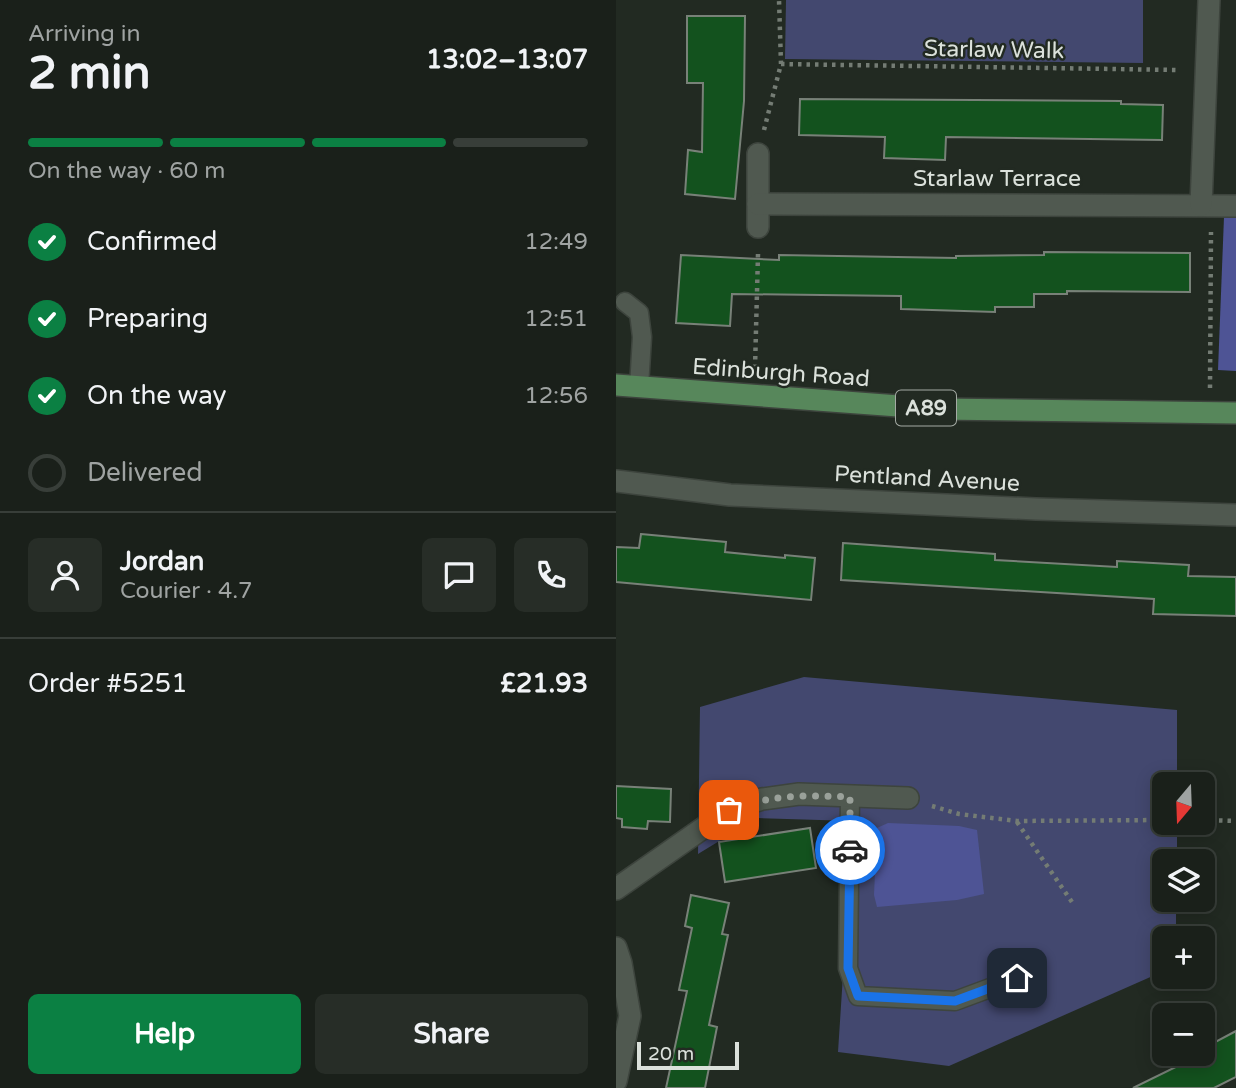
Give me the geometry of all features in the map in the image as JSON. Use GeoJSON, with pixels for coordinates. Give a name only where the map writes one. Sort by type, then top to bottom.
{"type":"FeatureCollection","features":[{"type":"Feature","properties":{"kind":"main road","name":"Edinburgh Road"},"geometry":{"type":"LineString","coordinates":[[616,385],[939,409],[1236,413]]}},
{"type":"Feature","properties":{"kind":"street"},"geometry":{"type":"LineString","coordinates":[[1206,205],[1209,0]]}},
{"type":"Feature","properties":{"kind":"street"},"geometry":{"type":"LineString","coordinates":[[758,154],[758,227]]}},
{"type":"Feature","properties":{"kind":"street","name":"Starlaw Terrace"},"geometry":{"type":"LineString","coordinates":[[758,204],[1236,206]]}},
{"type":"Feature","properties":{"kind":"street","name":"Pentland Avenue"},"geometry":{"type":"LineString","coordinates":[[616,481],[730,495],[1236,515]]}},
{"type":"Feature","properties":{"kind":"street"},"geometry":{"type":"LineString","coordinates":[[616,889],[729,810],[762,799],[799,794],[908,798]]}},
{"type":"Feature","properties":{"kind":"street"},"geometry":{"type":"LineString","coordinates":[[616,948],[631,1016],[616,1081]]}},
{"type":"Feature","properties":{"kind":"lane"},"geometry":{"type":"LineString","coordinates":[[625,302],[639,313],[642,337],[639,387]]}},
{"type":"Feature","properties":{"kind":"lane"},"geometry":{"type":"LineString","coordinates":[[850,797],[848,968],[858,996],[955,1001],[1017,978]]}},
{"type":"Feature","properties":{"kind":"path"},"geometry":{"type":"LineString","coordinates":[[758,154],[781,64],[779,0]]}},
{"type":"Feature","properties":{"kind":"path","name":"Starlaw Walk"},"geometry":{"type":"LineString","coordinates":[[781,64],[1206,70]]}},
{"type":"Feature","properties":{"kind":"path"},"geometry":{"type":"LineString","coordinates":[[1206,205],[1209,413]]}},
{"type":"Feature","properties":{"kind":"path"},"geometry":{"type":"LineString","coordinates":[[755,397],[758,227]]}},
{"type":"Feature","properties":{"kind":"path"},"geometry":{"type":"LineString","coordinates":[[908,798],[959,814],[1017,821],[1152,820]]}},
{"type":"Feature","properties":{"kind":"path"},"geometry":{"type":"LineString","coordinates":[[1215,820],[1236,821]]}},
{"type":"Feature","properties":{"kind":"path"},"geometry":{"type":"LineString","coordinates":[[1017,821],[1074,905]]}},
{"type":"Feature","properties":{"kind":"shaded area"},"geometry":{"type":"Polygon","coordinates":[[[786,0],[1143,0],[1143,63],[785,59],[786,0]]]}},
{"type":"Feature","properties":{"kind":"shaded area"},"geometry":{"type":"Polygon","coordinates":[[[1224,217],[1236,217],[1236,371],[1218,370],[1224,217]]]}},
{"type":"Feature","properties":{"kind":"shaded area"},"geometry":{"type":"Polygon","coordinates":[[[804,677],[1177,710],[1177,772],[1152,772],[1152,835],[1177,835],[1177,849],[1152,849],[1152,912],[1176,912],[1176,926],[1152,926],[1152,976],[949,1066],[838,1052],[853,821],[757,818],[698,854],[700,707],[804,677]]]}},
{"type":"Feature","properties":{"kind":"shaded area"},"geometry":{"type":"Polygon","coordinates":[[[888,823],[959,826],[977,830],[984,894],[957,900],[877,907],[874,895],[877,828],[888,823]]]}},
{"type":"Feature","properties":{"kind":"building"},"geometry":{"type":"Polygon","coordinates":[[[687,16],[745,16],[744,101],[735,199],[685,194],[688,150],[702,152],[703,83],[687,83],[687,16]]]}},
{"type":"Feature","properties":{"kind":"building"},"geometry":{"type":"Polygon","coordinates":[[[800,99],[1121,101],[1121,104],[1163,105],[1162,140],[946,137],[945,160],[884,158],[885,137],[799,135],[800,99]]]}},
{"type":"Feature","properties":{"kind":"building"},"geometry":{"type":"Polygon","coordinates":[[[1044,252],[1190,253],[1190,292],[1067,291],[1067,294],[1034,294],[1034,307],[995,307],[995,312],[901,309],[901,296],[732,294],[730,326],[676,323],[681,255],[779,260],[779,255],[956,258],[1044,255],[1044,252]]]}},
{"type":"Feature","properties":{"kind":"building"},"geometry":{"type":"Polygon","coordinates":[[[641,534],[726,542],[725,552],[815,558],[811,600],[616,582],[616,547],[639,548],[641,534]]]}},
{"type":"Feature","properties":{"kind":"building"},"geometry":{"type":"Polygon","coordinates":[[[843,543],[995,554],[995,560],[1117,567],[1117,561],[1189,565],[1188,576],[1236,577],[1236,616],[1153,614],[1154,599],[841,580],[843,543]]]}},
{"type":"Feature","properties":{"kind":"building"},"geometry":{"type":"Polygon","coordinates":[[[616,786],[671,789],[670,822],[648,821],[647,829],[622,827],[622,819],[616,818],[616,786]]]}},
{"type":"Feature","properties":{"kind":"building"},"geometry":{"type":"Polygon","coordinates":[[[810,828],[816,868],[725,882],[719,842],[810,828]]]}},
{"type":"Feature","properties":{"kind":"building"},"geometry":{"type":"Polygon","coordinates":[[[691,895],[729,903],[722,934],[728,935],[709,1025],[717,1027],[705,1088],[666,1088],[687,991],[679,990],[692,928],[685,926],[691,895]]]}},
{"type":"Feature","properties":{"kind":"building"},"geometry":{"type":"Polygon","coordinates":[[[1236,1031],[1236,1077],[1214,1088],[1133,1088],[1178,1066],[1215,1066],[1215,1042],[1236,1031]]]}},
{"type":"Feature","properties":{"kind":"way so far"},"geometry":{"type":"LineString","coordinates":[[729,810],[762,799],[799,794],[850,797],[850,850]]}},
{"type":"Feature","properties":{"kind":"route"},"geometry":{"type":"LineString","coordinates":[[850,850],[848,968],[858,996],[955,1001],[1017,978]]}}]}
